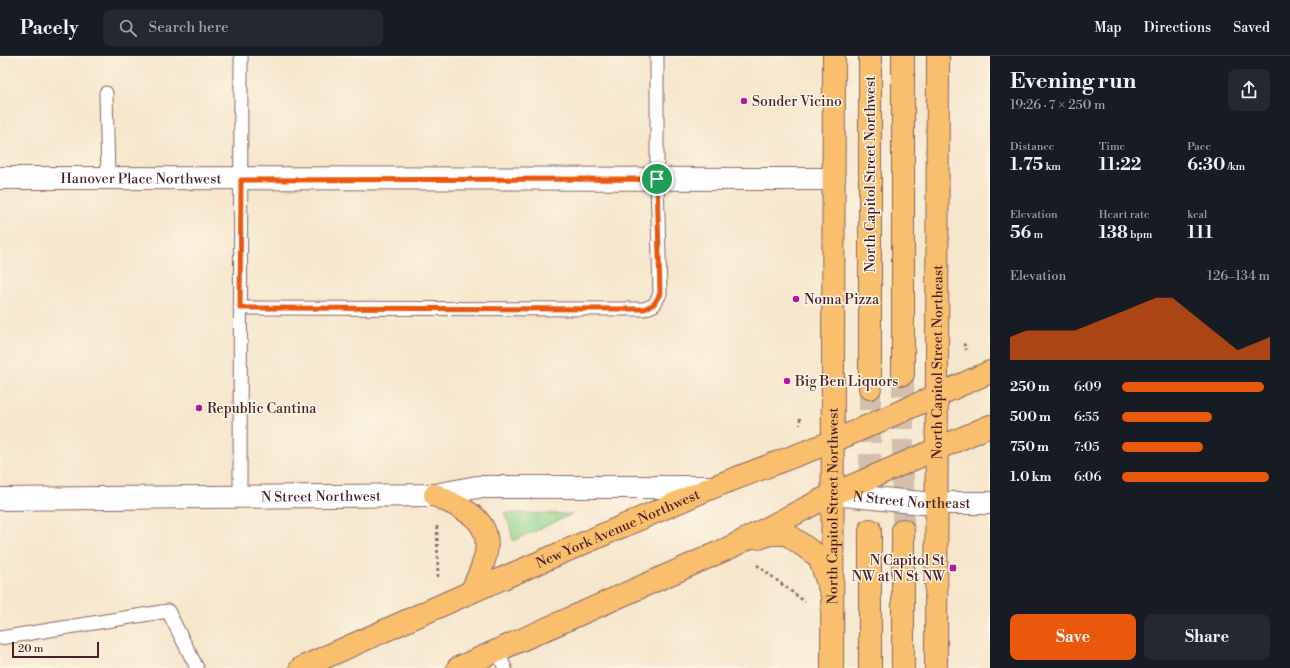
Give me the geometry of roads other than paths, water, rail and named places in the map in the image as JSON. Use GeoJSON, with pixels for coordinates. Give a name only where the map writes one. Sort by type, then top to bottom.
{"type":"FeatureCollection","features":[{"type":"Feature","properties":{"kind":"main road","name":"North Capitol Street Northwest"},"geometry":{"type":"LineString","coordinates":[[832,668],[834,441],[834,56]]}},
{"type":"Feature","properties":{"kind":"main road","name":"North Capitol Street Northwest"},"geometry":{"type":"LineString","coordinates":[[870,56],[870,388]]}},
{"type":"Feature","properties":{"kind":"main road"},"geometry":{"type":"LineString","coordinates":[[903,56],[903,374]]}},
{"type":"Feature","properties":{"kind":"main road","name":"North Capitol Street Northeast"},"geometry":{"type":"LineString","coordinates":[[936,668],[938,56]]}},
{"type":"Feature","properties":{"kind":"main road","name":"New York Avenue Northwest"},"geometry":{"type":"LineString","coordinates":[[301,668],[471,592],[713,487],[834,441],[990,372]]}},
{"type":"Feature","properties":{"kind":"main road"},"geometry":{"type":"LineString","coordinates":[[458,668],[501,659],[731,547],[833,494],[990,426]]}},
{"type":"Feature","properties":{"kind":"main road"},"geometry":{"type":"LineString","coordinates":[[435,495],[468,512],[479,522],[482,528],[486,540],[487,552],[484,565],[471,592]]}},
{"type":"Feature","properties":{"kind":"main road"},"geometry":{"type":"LineString","coordinates":[[870,530],[870,668]]}},
{"type":"Feature","properties":{"kind":"main road"},"geometry":{"type":"LineString","coordinates":[[903,530],[903,668]]}},
{"type":"Feature","properties":{"kind":"main road"},"geometry":{"type":"LineString","coordinates":[[731,547],[770,534],[787,534],[819,557],[832,596]]}},
{"type":"Feature","properties":{"kind":"street","name":"Hanover Place Northwest"},"geometry":{"type":"LineString","coordinates":[[0,178],[241,180],[834,179]]}},
{"type":"Feature","properties":{"kind":"street","name":"N Street Northwest"},"geometry":{"type":"LineString","coordinates":[[0,499],[435,495],[477,487],[713,487]]}},
{"type":"Feature","properties":{"kind":"street","name":"N Street Northeast"},"geometry":{"type":"LineString","coordinates":[[833,494],[936,503],[990,503]]}},
{"type":"Feature","properties":{"kind":"lane"},"geometry":{"type":"LineString","coordinates":[[240,496],[241,56]]}},
{"type":"Feature","properties":{"kind":"lane"},"geometry":{"type":"LineString","coordinates":[[240,308],[644,309],[654,304],[660,294],[657,179],[657,56]]}},
{"type":"Feature","properties":{"kind":"lane"},"geometry":{"type":"LineString","coordinates":[[106,93],[108,178]]}},
{"type":"Feature","properties":{"kind":"lane"},"geometry":{"type":"LineString","coordinates":[[0,638],[168,612],[197,668]]}},
{"type":"Feature","properties":{"kind":"tunnel"},"geometry":{"type":"LineString","coordinates":[[903,374],[903,530]]}},
{"type":"Feature","properties":{"kind":"tunnel"},"geometry":{"type":"LineString","coordinates":[[870,388],[870,530]]}},
{"type":"Feature","properties":{"kind":"place","name":"Sonder Vicino"},"geometry":{"type":"Point","coordinates":[744,101]}},
{"type":"Feature","properties":{"kind":"place","name":"Noma Pizza"},"geometry":{"type":"Point","coordinates":[796,299]}},
{"type":"Feature","properties":{"kind":"place","name":"Big Ben Liquors"},"geometry":{"type":"Point","coordinates":[787,381]}},
{"type":"Feature","properties":{"kind":"place","name":"Republic Cantina"},"geometry":{"type":"Point","coordinates":[199,408]}},
{"type":"Feature","properties":{"kind":"place","name":"N Capitol St NW at N St NW"},"geometry":{"type":"Point","coordinates":[953,568]}}]}
